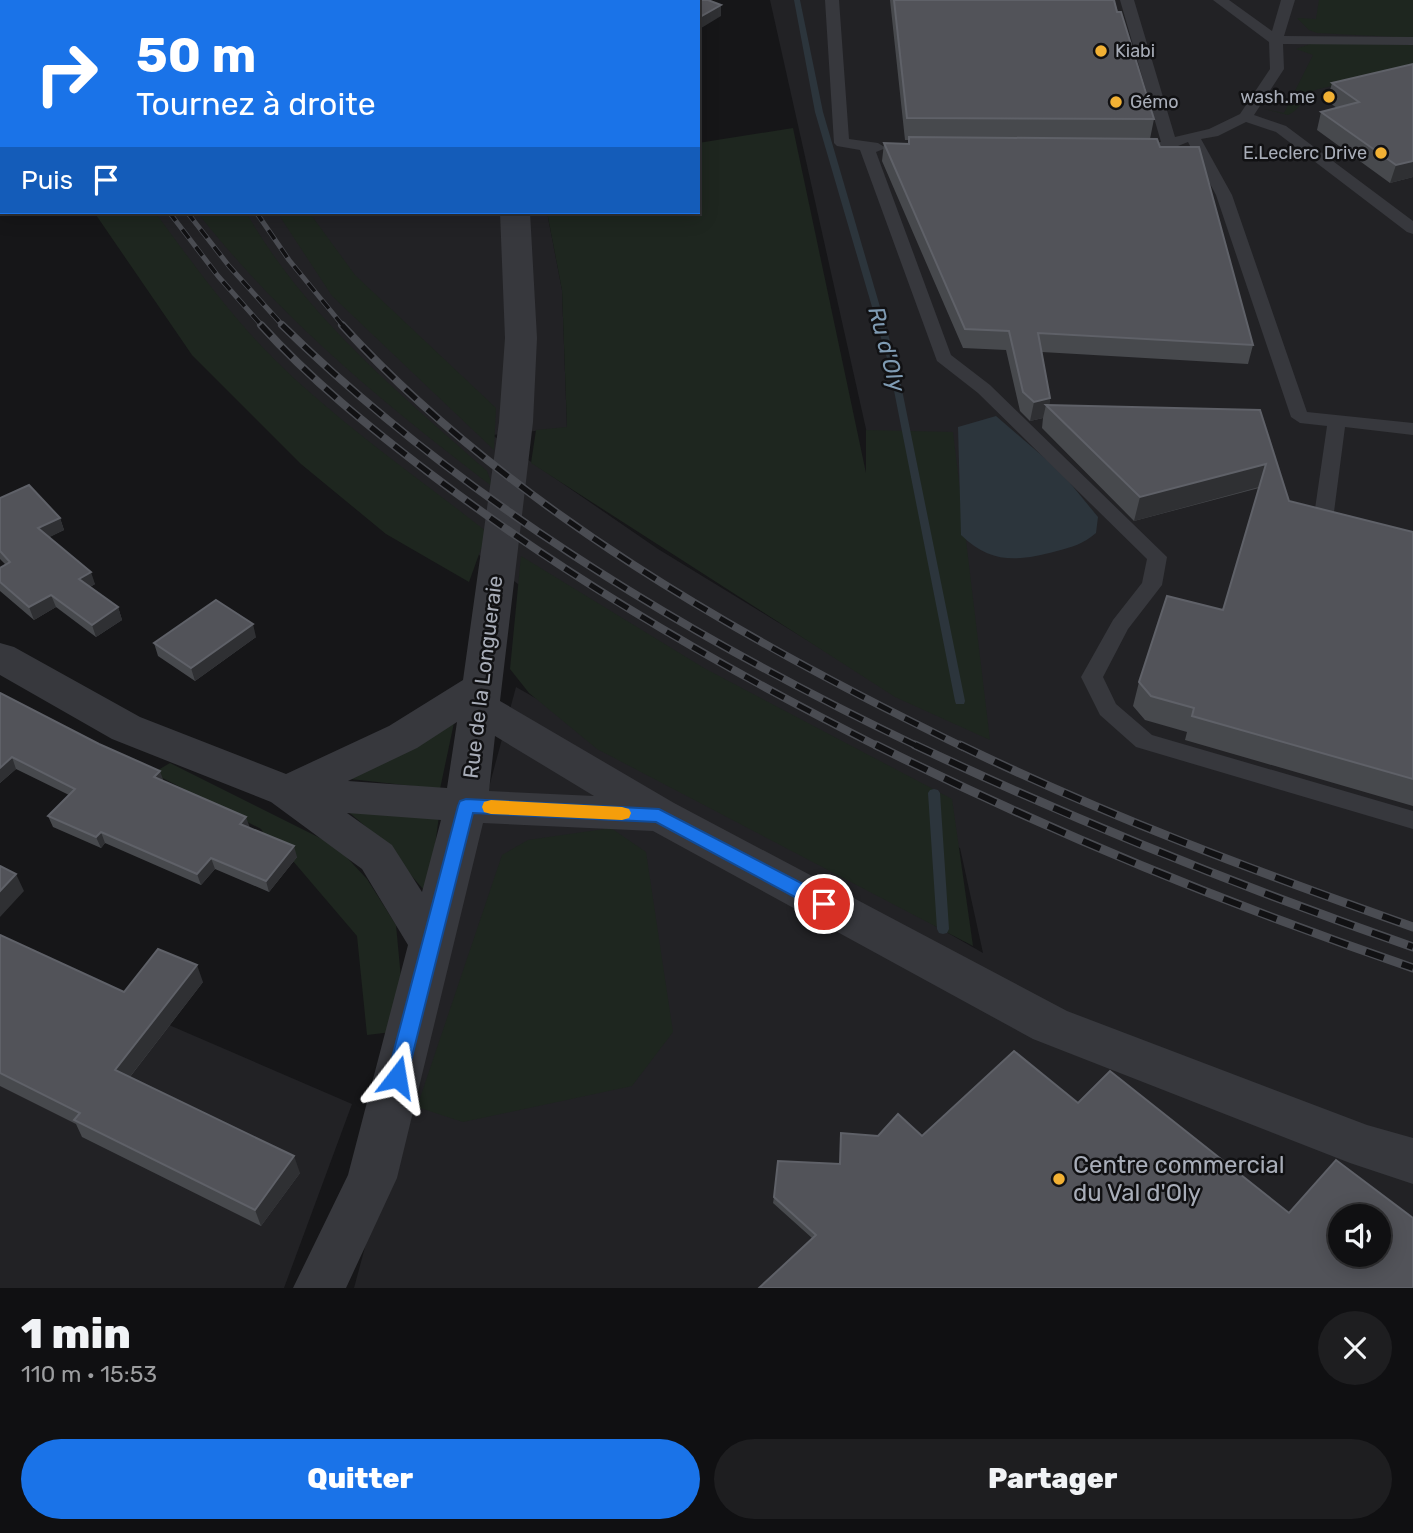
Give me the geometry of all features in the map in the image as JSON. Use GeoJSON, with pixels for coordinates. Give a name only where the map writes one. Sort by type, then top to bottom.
{"type":"FeatureCollection","features":[{"type":"Feature","properties":{"kind":"street","name":"Rue de la Longueraie"},"geometry":{"type":"LineString","coordinates":[[319,1288],[372,1178],[466,806],[516,422],[522,338],[515,214]]}},
{"type":"Feature","properties":{"kind":"street"},"geometry":{"type":"LineString","coordinates":[[0,657],[126,728],[286,792],[377,857],[431,943]]}},
{"type":"Feature","properties":{"kind":"street"},"geometry":{"type":"LineString","coordinates":[[286,792],[480,697],[659,815],[1050,1025],[1367,1147],[1413,1161]]}},
{"type":"Feature","properties":{"kind":"street"},"geometry":{"type":"LineString","coordinates":[[286,792],[466,806],[659,815]]}},
{"type":"Feature","properties":{"kind":"lane"},"geometry":{"type":"LineString","coordinates":[[832,0],[842,143],[896,149]]}},
{"type":"Feature","properties":{"kind":"lane"},"geometry":{"type":"LineString","coordinates":[[1127,0],[1170,146]]}},
{"type":"Feature","properties":{"kind":"lane"},"geometry":{"type":"LineString","coordinates":[[1220,0],[1276,40],[1413,41]]}},
{"type":"Feature","properties":{"kind":"lane"},"geometry":{"type":"LineString","coordinates":[[1128,149],[1170,146],[1192,136],[1213,134],[1245,117],[1277,69],[1276,40],[1288,0]]}},
{"type":"Feature","properties":{"kind":"lane"},"geometry":{"type":"LineString","coordinates":[[1245,117],[1281,129],[1410,223]]}},
{"type":"Feature","properties":{"kind":"lane"},"geometry":{"type":"LineString","coordinates":[[1192,136],[1224,195],[1300,417],[1413,429]]}},
{"type":"Feature","properties":{"kind":"lane"},"geometry":{"type":"LineString","coordinates":[[866,146],[943,357],[984,389],[1157,557],[1152,585],[1120,625],[1092,677],[1108,709],[1144,741],[1413,820]]}},
{"type":"Feature","properties":{"kind":"lane"},"geometry":{"type":"LineString","coordinates":[[1337,421],[1324,516],[1362,525]]}},
{"type":"Feature","properties":{"kind":"shaded area"},"geometry":{"type":"Polygon","coordinates":[[[770,0],[1413,0],[1413,1288],[354,1288],[516,687],[983,953],[960,848],[847,796],[551,609],[304,423],[115,214],[547,214],[562,290],[567,428],[492,435],[658,549],[856,670],[928,706],[770,0]]]}},
{"type":"Feature","properties":{"kind":"shaded area"},"geometry":{"type":"Polygon","coordinates":[[[1319,0],[1413,0],[1413,38],[1317,33],[1309,30],[1297,18],[1316,19],[1319,0]]]}},
{"type":"Feature","properties":{"kind":"shaded area"},"geometry":{"type":"Polygon","coordinates":[[[1313,43],[1413,45],[1413,66],[1315,90],[1288,115],[1264,109],[1284,113],[1313,55],[1296,49],[1313,43]]]}},
{"type":"Feature","properties":{"kind":"shaded area"},"geometry":{"type":"Polygon","coordinates":[[[793,128],[866,473],[866,430],[953,432],[990,740],[895,697],[531,463],[536,430],[567,427],[562,290],[547,214],[700,214],[700,143],[793,128]]]}},
{"type":"Feature","properties":{"kind":"shaded area"},"geometry":{"type":"Polygon","coordinates":[[[95,214],[156,214],[228,308],[276,361],[352,428],[487,532],[469,582],[386,534],[301,464],[192,355],[95,214]]]}},
{"type":"Feature","properties":{"kind":"shaded area"},"geometry":{"type":"Polygon","coordinates":[[[199,214],[247,214],[269,250],[325,319],[387,382],[487,471],[493,487],[336,359],[229,251],[199,214]]]}},
{"type":"Feature","properties":{"kind":"shaded area"},"geometry":{"type":"Polygon","coordinates":[[[278,214],[310,214],[355,275],[496,408],[494,450],[332,296],[278,214]]]}},
{"type":"Feature","properties":{"kind":"shaded area"},"geometry":{"type":"Polygon","coordinates":[[[996,416],[1061,472],[1098,517],[1096,533],[1068,548],[1018,558],[984,552],[961,535],[958,427],[996,416]]]}},
{"type":"Feature","properties":{"kind":"shaded area"},"geometry":{"type":"Polygon","coordinates":[[[521,556],[704,668],[952,799],[973,946],[597,749],[529,693],[510,669],[521,556]]]}},
{"type":"Feature","properties":{"kind":"shaded area"},"geometry":{"type":"Polygon","coordinates":[[[455,718],[440,789],[350,779],[455,718]]]}},
{"type":"Feature","properties":{"kind":"shaded area"},"geometry":{"type":"Polygon","coordinates":[[[170,763],[336,846],[367,879],[396,925],[402,989],[392,1032],[367,1035],[357,936],[281,847],[267,839],[261,829],[153,773],[170,763]]]}},
{"type":"Feature","properties":{"kind":"shaded area"},"geometry":{"type":"Polygon","coordinates":[[[345,809],[439,816],[431,875],[423,889],[377,836],[345,809]]]}},
{"type":"Feature","properties":{"kind":"shaded area"},"geometry":{"type":"Polygon","coordinates":[[[611,828],[646,852],[673,1032],[632,1086],[463,1122],[417,1107],[502,855],[528,840],[611,828]]]}},
{"type":"Feature","properties":{"kind":"shaded area"},"geometry":{"type":"Polygon","coordinates":[[[0,952],[352,1104],[284,1288],[0,1288],[0,952]]]}},
{"type":"Feature","properties":{"kind":"building"},"geometry":{"type":"Polygon","coordinates":[[[700,0],[721,5],[700,17],[700,0]]]}},
{"type":"Feature","properties":{"kind":"building"},"geometry":{"type":"Polygon","coordinates":[[[894,0],[1114,0],[1117,12],[1121,12],[1154,119],[907,118],[894,0]]]}},
{"type":"Feature","properties":{"kind":"building","name":"E.Leclerc Drive"},"geometry":{"type":"Polygon","coordinates":[[[1413,64],[1413,161],[1396,165],[1321,112],[1359,102],[1332,83],[1413,64]]]}},
{"type":"Feature","properties":{"kind":"building"},"geometry":{"type":"Polygon","coordinates":[[[909,137],[1157,139],[1160,147],[1199,147],[1253,345],[1038,333],[1050,398],[1034,402],[1023,392],[1009,331],[965,329],[884,143],[909,144],[909,137]]]}},
{"type":"Feature","properties":{"kind":"building"},"geometry":{"type":"Polygon","coordinates":[[[1046,405],[1260,410],[1289,501],[1413,532],[1413,779],[1192,716],[1194,708],[1151,696],[1139,682],[1167,596],[1223,610],[1266,464],[1140,497],[1046,405]]]}},
{"type":"Feature","properties":{"kind":"building"},"geometry":{"type":"Polygon","coordinates":[[[29,485],[60,518],[38,528],[91,572],[79,579],[118,607],[92,625],[51,595],[29,607],[0,582],[0,568],[10,562],[0,551],[0,498],[29,485]]]}},
{"type":"Feature","properties":{"kind":"building"},"geometry":{"type":"Polygon","coordinates":[[[216,600],[253,624],[191,668],[154,643],[216,600]]]}},
{"type":"Feature","properties":{"kind":"building"},"geometry":{"type":"Polygon","coordinates":[[[0,693],[99,744],[160,771],[154,777],[246,817],[240,824],[294,846],[266,881],[211,858],[197,874],[101,832],[96,837],[48,816],[75,789],[12,757],[0,768],[0,693]]]}},
{"type":"Feature","properties":{"kind":"building"},"geometry":{"type":"Polygon","coordinates":[[[0,866],[16,874],[0,891],[0,866]]]}},
{"type":"Feature","properties":{"kind":"building"},"geometry":{"type":"Polygon","coordinates":[[[0,935],[124,992],[158,949],[197,965],[115,1070],[294,1156],[255,1210],[74,1120],[80,1113],[0,1073],[0,935]]]}},
{"type":"Feature","properties":{"kind":"building","name":"Centre commercial du Val d'Oly"},"geometry":{"type":"Polygon","coordinates":[[[1014,1051],[1078,1103],[1110,1071],[1289,1213],[1336,1160],[1413,1218],[1413,1288],[759,1288],[816,1235],[774,1197],[778,1161],[840,1164],[841,1133],[878,1136],[898,1114],[922,1136],[1014,1051]]]}},
{"type":"Feature","properties":{"kind":"waterway","name":"Ru d'Oly"},"geometry":{"type":"LineString","coordinates":[[797,0],[819,112],[893,365],[960,701]]}},
{"type":"Feature","properties":{"kind":"waterway","name":"Ru d'Oly"},"geometry":{"type":"LineString","coordinates":[[934,793],[943,929]]}},
{"type":"Feature","properties":{"kind":"railway"},"geometry":{"type":"LineString","coordinates":[[171,214],[218,276],[263,327]]}},
{"type":"Feature","properties":{"kind":"railway"},"geometry":{"type":"LineString","coordinates":[[189,214],[229,266],[283,326]]}},
{"type":"Feature","properties":{"kind":"railway"},"geometry":{"type":"LineString","coordinates":[[257,214],[289,260],[344,327]]}},
{"type":"Feature","properties":{"kind":"railway"},"geometry":{"type":"LineString","coordinates":[[261,325],[320,384],[362,420],[428,472],[535,549],[704,653],[879,747]]}},
{"type":"Feature","properties":{"kind":"railway"},"geometry":{"type":"LineString","coordinates":[[342,325],[407,391],[478,453],[553,510],[632,564],[796,662],[963,747]]}},
{"type":"Feature","properties":{"kind":"railway"},"geometry":{"type":"LineString","coordinates":[[283,326],[352,389],[426,450],[583,562],[749,660],[919,747]]}},
{"type":"Feature","properties":{"kind":"railway"},"geometry":{"type":"LineString","coordinates":[[876,745],[1007,808],[1141,866],[1276,919],[1413,968]]}},
{"type":"Feature","properties":{"kind":"railway"},"geometry":{"type":"LineString","coordinates":[[915,745],[1161,853],[1413,947]]}},
{"type":"Feature","properties":{"kind":"railway"},"geometry":{"type":"LineString","coordinates":[[960,745],[1071,796],[1184,842],[1413,927]]}},
{"type":"Feature","properties":{"kind":"slow traffic"},"geometry":{"type":"LineString","coordinates":[[491,807],[622,813]]}},
{"type":"Feature","properties":{"kind":"place","name":"Kiabi"},"geometry":{"type":"Point","coordinates":[1101,51]}},
{"type":"Feature","properties":{"kind":"place","name":"wash.me"},"geometry":{"type":"Point","coordinates":[1329,97]}},
{"type":"Feature","properties":{"kind":"place","name":"Gémo"},"geometry":{"type":"Point","coordinates":[1116,102]}},
{"type":"Feature","properties":{"kind":"place","name":"E.Leclerc Drive"},"geometry":{"type":"Point","coordinates":[1381,153]}},
{"type":"Feature","properties":{"kind":"place","name":"Centre commercial du Val d'Oly"},"geometry":{"type":"Point","coordinates":[1059,1179]}},
{"type":"Feature","properties":{"kind":"route"},"geometry":{"type":"LineString","coordinates":[[397,1077],[466,806],[659,815],[824,904]]}}]}
